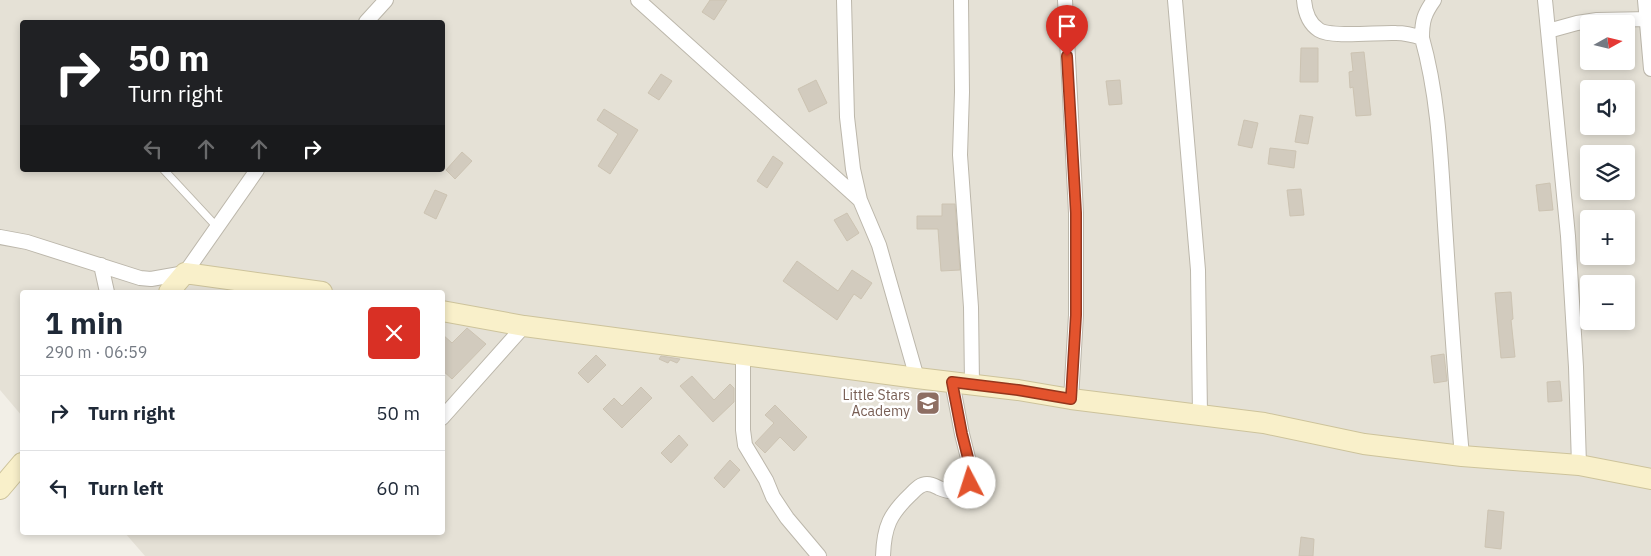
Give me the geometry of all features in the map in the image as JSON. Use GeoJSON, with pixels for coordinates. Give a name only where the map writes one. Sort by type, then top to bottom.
{"type":"FeatureCollection","features":[{"type":"Feature","properties":{"kind":"street"},"geometry":{"type":"LineString","coordinates":[[368,20],[386,0]]}},
{"type":"Feature","properties":{"kind":"street"},"geometry":{"type":"LineString","coordinates":[[638,0],[860,200]]}},
{"type":"Feature","properties":{"kind":"street"},"geometry":{"type":"LineString","coordinates":[[844,0],[847,117],[854,169],[860,200],[879,245],[917,378]]}},
{"type":"Feature","properties":{"kind":"street"},"geometry":{"type":"LineString","coordinates":[[961,0],[962,92],[960,155],[971,307],[972,384]]}},
{"type":"Feature","properties":{"kind":"street"},"geometry":{"type":"LineString","coordinates":[[1064,0],[1076,213],[1076,315],[1071,399]]}},
{"type":"Feature","properties":{"kind":"street"},"geometry":{"type":"LineString","coordinates":[[1175,0],[1198,270],[1200,415]]}},
{"type":"Feature","properties":{"kind":"street"},"geometry":{"type":"LineString","coordinates":[[1304,0],[1305,11],[1311,23],[1320,31],[1334,34],[1396,32],[1422,38]]}},
{"type":"Feature","properties":{"kind":"street"},"geometry":{"type":"LineString","coordinates":[[1434,0],[1422,22],[1422,38],[1429,61],[1438,128],[1454,368],[1462,456]]}},
{"type":"Feature","properties":{"kind":"street"},"geometry":{"type":"LineString","coordinates":[[1545,0],[1568,236],[1576,367],[1579,465]]}},
{"type":"Feature","properties":{"kind":"street"},"geometry":{"type":"LineString","coordinates":[[1645,0],[1649,19],[1651,68]]}},
{"type":"Feature","properties":{"kind":"street"},"geometry":{"type":"LineString","coordinates":[[1548,31],[1597,20],[1649,19]]}},
{"type":"Feature","properties":{"kind":"street"},"geometry":{"type":"LineString","coordinates":[[171,290],[218,227],[256,172]]}},
{"type":"Feature","properties":{"kind":"street"},"geometry":{"type":"LineString","coordinates":[[0,226],[27,242]]}},
{"type":"Feature","properties":{"kind":"street"},"geometry":{"type":"LineString","coordinates":[[0,237],[27,242],[140,278],[151,279],[184,274],[307,290]]}},
{"type":"Feature","properties":{"kind":"street"},"geometry":{"type":"LineString","coordinates":[[101,265],[107,290]]}},
{"type":"Feature","properties":{"kind":"street"},"geometry":{"type":"LineString","coordinates":[[445,312],[524,326],[1264,423],[1364,444],[1462,456],[1579,465],[1651,479]]}},
{"type":"Feature","properties":{"kind":"street"},"geometry":{"type":"LineString","coordinates":[[445,415],[524,326]]}},
{"type":"Feature","properties":{"kind":"street"},"geometry":{"type":"LineString","coordinates":[[743,355],[742,430],[745,445],[766,480],[772,497],[819,556]]}},
{"type":"Feature","properties":{"kind":"street"},"geometry":{"type":"LineString","coordinates":[[883,556],[889,522],[897,508],[918,487],[932,484],[950,492],[961,490],[970,483],[971,470],[952,382]]}},
{"type":"Feature","properties":{"kind":"street"},"geometry":{"type":"LineString","coordinates":[[0,490],[20,465]]}},
{"type":"Feature","properties":{"kind":"lane"},"geometry":{"type":"LineString","coordinates":[[166,172],[218,227]]}},
{"type":"Feature","properties":{"kind":"shaded area"},"geometry":{"type":"Polygon","coordinates":[[[0,0],[1651,0],[1651,556],[145,556],[127,535],[445,535],[445,290],[20,290],[20,414],[0,390],[0,0]]]}},
{"type":"Feature","properties":{"kind":"building"},"geometry":{"type":"Polygon","coordinates":[[[710,0],[727,0],[714,20],[702,12],[710,0]]]}},
{"type":"Feature","properties":{"kind":"building"},"geometry":{"type":"Polygon","coordinates":[[[1301,48],[1318,48],[1318,82],[1300,82],[1301,48]]]}},
{"type":"Feature","properties":{"kind":"building"},"geometry":{"type":"Polygon","coordinates":[[[1364,52],[1371,115],[1356,116],[1353,87],[1350,88],[1349,72],[1353,71],[1351,53],[1364,52]]]}},
{"type":"Feature","properties":{"kind":"building"},"geometry":{"type":"Polygon","coordinates":[[[661,74],[672,81],[659,100],[648,93],[661,74]]]}},
{"type":"Feature","properties":{"kind":"building"},"geometry":{"type":"Polygon","coordinates":[[[816,80],[827,103],[809,112],[798,89],[816,80]]]}},
{"type":"Feature","properties":{"kind":"building"},"geometry":{"type":"Polygon","coordinates":[[[1120,80],[1122,104],[1109,105],[1106,81],[1120,80]]]}},
{"type":"Feature","properties":{"kind":"building"},"geometry":{"type":"Polygon","coordinates":[[[604,109],[638,130],[610,174],[598,166],[618,134],[597,120],[604,109]]]}},
{"type":"Feature","properties":{"kind":"building"},"geometry":{"type":"Polygon","coordinates":[[[1300,115],[1313,117],[1308,144],[1295,142],[1300,115]]]}},
{"type":"Feature","properties":{"kind":"building"},"geometry":{"type":"Polygon","coordinates":[[[1244,120],[1258,123],[1252,148],[1238,145],[1244,120]]]}},
{"type":"Feature","properties":{"kind":"building"},"geometry":{"type":"Polygon","coordinates":[[[1270,148],[1296,151],[1294,168],[1268,164],[1270,148]]]}},
{"type":"Feature","properties":{"kind":"building"},"geometry":{"type":"Polygon","coordinates":[[[462,152],[472,161],[455,179],[446,170],[462,152]]]}},
{"type":"Feature","properties":{"kind":"building"},"geometry":{"type":"Polygon","coordinates":[[[773,156],[783,163],[767,188],[757,181],[773,156]]]}},
{"type":"Feature","properties":{"kind":"building"},"geometry":{"type":"Polygon","coordinates":[[[1550,183],[1553,210],[1539,211],[1536,185],[1550,183]]]}},
{"type":"Feature","properties":{"kind":"building"},"geometry":{"type":"Polygon","coordinates":[[[1301,189],[1304,215],[1290,216],[1287,190],[1301,189]]]}},
{"type":"Feature","properties":{"kind":"building"},"geometry":{"type":"Polygon","coordinates":[[[435,190],[447,195],[436,219],[424,213],[435,190]]]}},
{"type":"Feature","properties":{"kind":"building"},"geometry":{"type":"Polygon","coordinates":[[[942,204],[955,204],[960,270],[941,271],[938,229],[917,229],[917,216],[942,216],[942,204]]]}},
{"type":"Feature","properties":{"kind":"building"},"geometry":{"type":"Polygon","coordinates":[[[847,213],[859,233],[847,241],[834,220],[847,213]]]}},
{"type":"Feature","properties":{"kind":"building"},"geometry":{"type":"Polygon","coordinates":[[[797,261],[838,291],[852,270],[872,283],[861,299],[854,294],[837,320],[783,281],[797,261]]]}},
{"type":"Feature","properties":{"kind":"building"},"geometry":{"type":"Polygon","coordinates":[[[1511,292],[1513,319],[1511,320],[1515,357],[1501,358],[1495,293],[1511,292]]]}},
{"type":"Feature","properties":{"kind":"building"},"geometry":{"type":"Polygon","coordinates":[[[467,328],[486,344],[452,379],[445,373],[445,337],[452,343],[467,328]]]}},
{"type":"Feature","properties":{"kind":"building"},"geometry":{"type":"Polygon","coordinates":[[[1444,354],[1447,381],[1434,383],[1431,356],[1444,354]]]}},
{"type":"Feature","properties":{"kind":"building"},"geometry":{"type":"Polygon","coordinates":[[[596,355],[606,365],[588,383],[578,373],[596,355]]]}},
{"type":"Feature","properties":{"kind":"building"},"geometry":{"type":"Polygon","coordinates":[[[661,356],[680,359],[677,363],[670,360],[668,363],[659,359],[661,356]]]}},
{"type":"Feature","properties":{"kind":"building"},"geometry":{"type":"Polygon","coordinates":[[[692,376],[714,400],[730,384],[734,388],[734,402],[713,422],[680,386],[692,376]]]}},
{"type":"Feature","properties":{"kind":"building"},"geometry":{"type":"Polygon","coordinates":[[[1560,381],[1562,401],[1548,402],[1547,382],[1560,381]]]}},
{"type":"Feature","properties":{"kind":"building"},"geometry":{"type":"Polygon","coordinates":[[[641,387],[652,398],[622,428],[603,409],[614,398],[622,406],[641,387]]]}},
{"type":"Feature","properties":{"kind":"building"},"geometry":{"type":"Polygon","coordinates":[[[775,405],[807,437],[794,451],[780,437],[765,453],[755,443],[774,423],[765,415],[775,405]]]}},
{"type":"Feature","properties":{"kind":"building"},"geometry":{"type":"Polygon","coordinates":[[[679,435],[688,445],[671,463],[661,453],[679,435]]]}},
{"type":"Feature","properties":{"kind":"building"},"geometry":{"type":"Polygon","coordinates":[[[730,460],[740,470],[724,488],[714,478],[730,460]]]}},
{"type":"Feature","properties":{"kind":"building"},"geometry":{"type":"Polygon","coordinates":[[[1488,510],[1504,512],[1501,549],[1485,547],[1488,510]]]}},
{"type":"Feature","properties":{"kind":"building"},"geometry":{"type":"Polygon","coordinates":[[[1301,537],[1314,539],[1313,556],[1299,556],[1301,537]]]}},
{"type":"Feature","properties":{"kind":"place","name":"Little Stars Academy"},"geometry":{"type":"Point","coordinates":[928,403]}},
{"type":"Feature","properties":{"kind":"route"},"geometry":{"type":"LineString","coordinates":[[970,483],[971,470],[952,382],[1071,399],[1076,315],[1076,213],[1067,56]]}}]}
